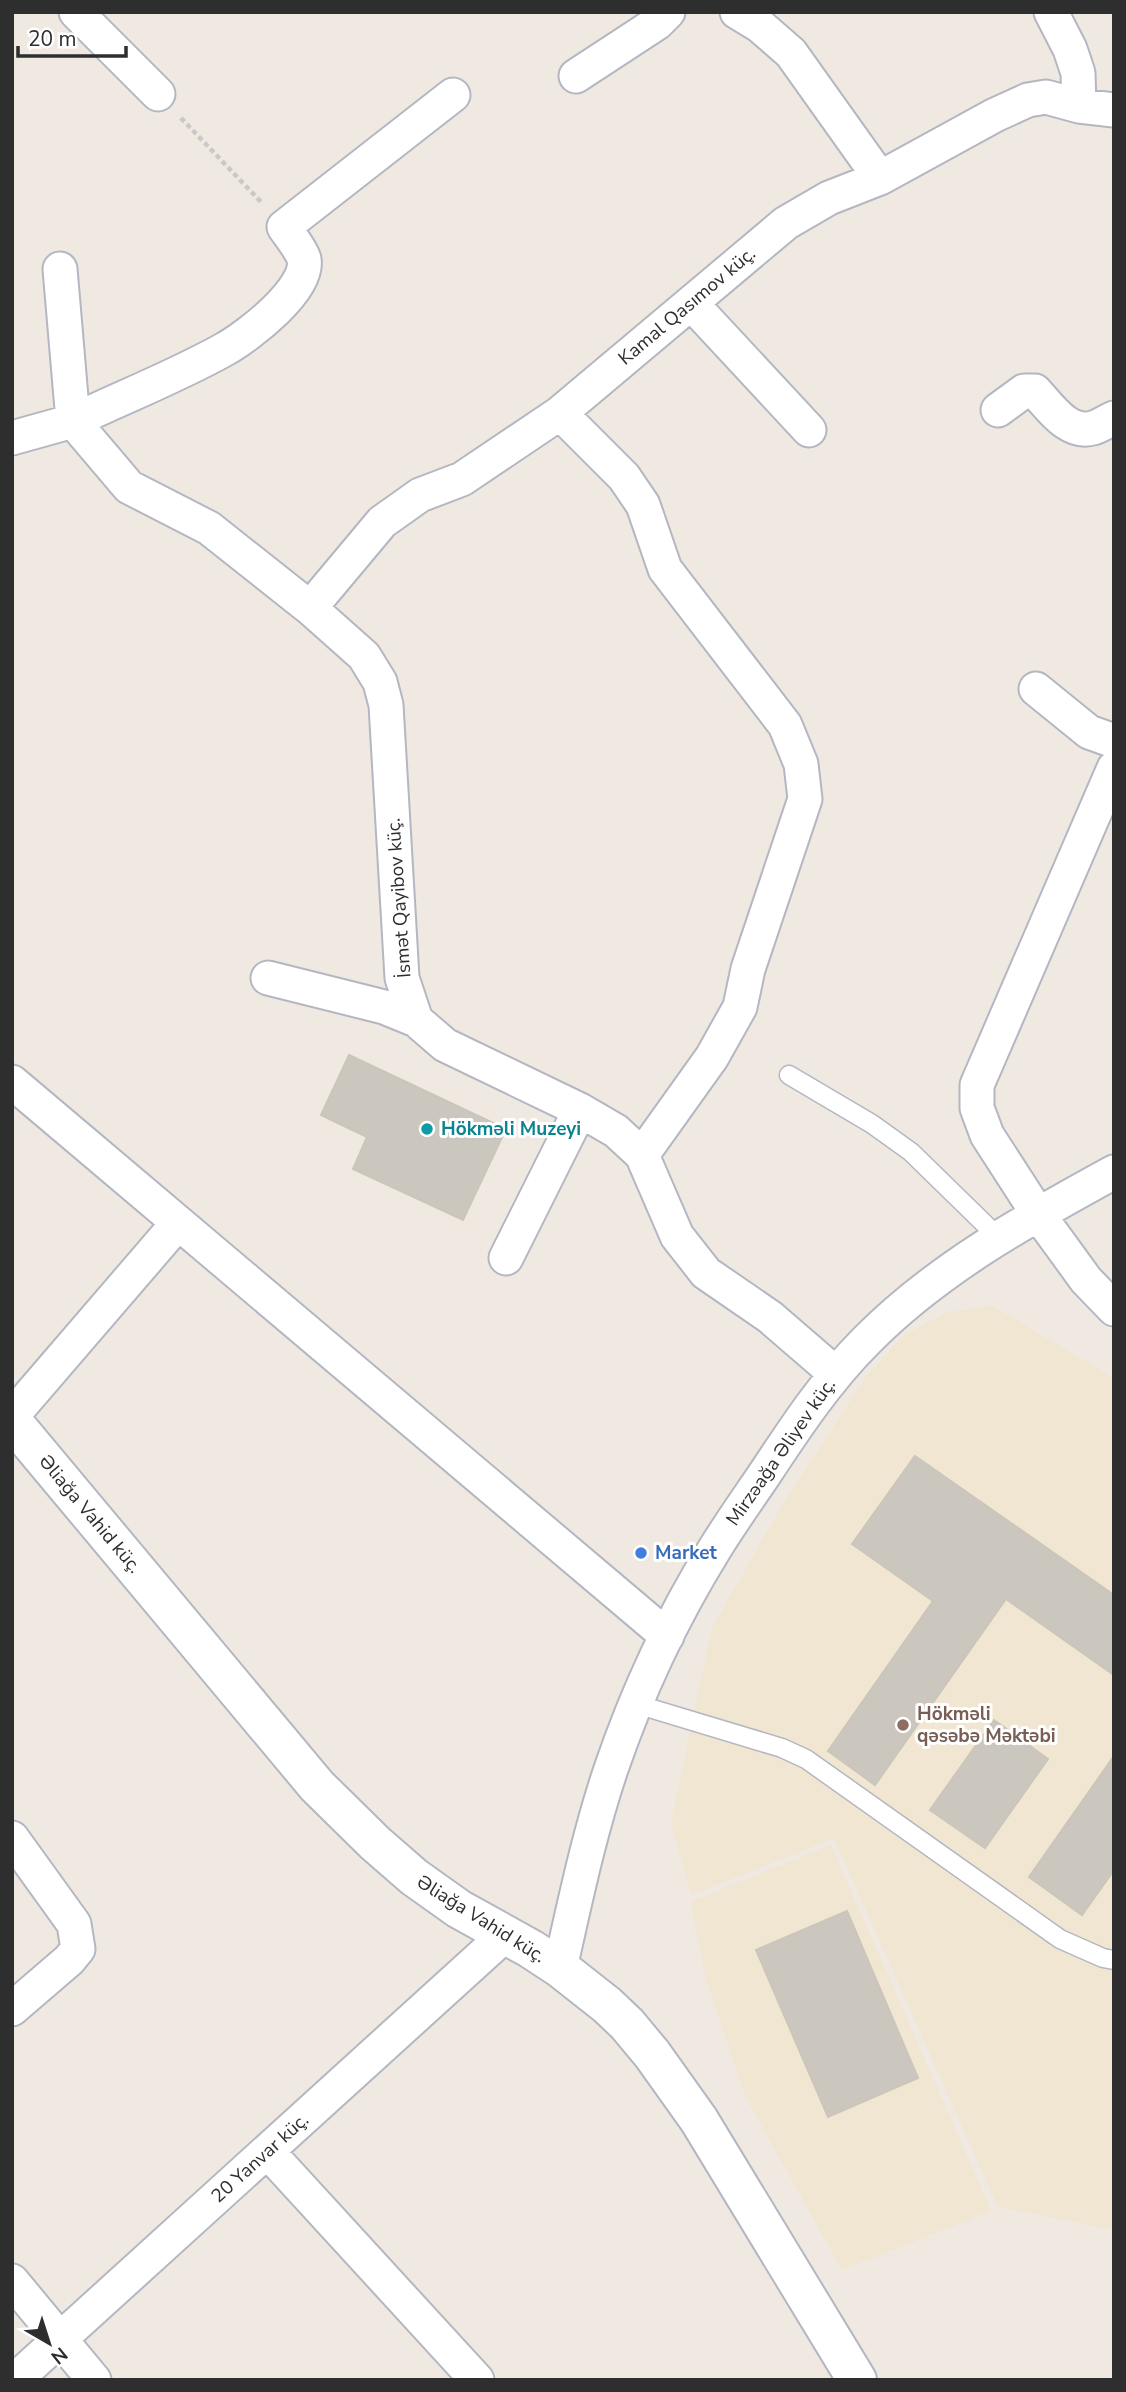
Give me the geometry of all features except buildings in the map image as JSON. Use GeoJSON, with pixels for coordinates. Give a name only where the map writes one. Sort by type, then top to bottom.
{"type":"FeatureCollection","features":[{"type":"Feature","properties":{"kind":"street"},"geometry":{"type":"LineString","coordinates":[[76,12],[158,94]]}},
{"type":"Feature","properties":{"kind":"street"},"geometry":{"type":"LineString","coordinates":[[576,76],[657,23],[668,12]]}},
{"type":"Feature","properties":{"kind":"street"},"geometry":{"type":"LineString","coordinates":[[1051,12],[1078,73],[1079,106]]}},
{"type":"Feature","properties":{"kind":"street"},"geometry":{"type":"LineString","coordinates":[[755,17],[791,53],[880,178]]}},
{"type":"Feature","properties":{"kind":"street"},"geometry":{"type":"LineString","coordinates":[[12,438],[73,421],[225,348],[257,326],[286,299],[300,281],[304,259],[284,227],[453,95]]}},
{"type":"Feature","properties":{"kind":"street","name":"Kamal Qasımov küç."},"geometry":{"type":"LineString","coordinates":[[310,608],[382,522],[420,495],[462,479],[559,413],[786,223],[829,198],[880,178],[995,115],[1028,100],[1046,97],[1079,106],[1114,110]]}},
{"type":"Feature","properties":{"kind":"street"},"geometry":{"type":"LineString","coordinates":[[60,269],[73,421]]}},
{"type":"Feature","properties":{"kind":"street"},"geometry":{"type":"LineString","coordinates":[[691,303],[809,430]]}},
{"type":"Feature","properties":{"kind":"street"},"geometry":{"type":"LineString","coordinates":[[998,410],[1024,391],[1035,391],[1059,417],[1075,428],[1092,429],[1114,418]]}},
{"type":"Feature","properties":{"kind":"street"},"geometry":{"type":"LineString","coordinates":[[559,413],[624,477],[643,505],[666,569],[785,725],[801,764],[805,799],[748,969],[740,1007],[712,1058],[642,1155]]}},
{"type":"Feature","properties":{"kind":"street","name":"İsmət Qayibov küç."},"geometry":{"type":"LineString","coordinates":[[73,421],[129,486],[209,528],[310,608],[364,656],[380,682],[386,705],[402,978],[416,1020]]}},
{"type":"Feature","properties":{"kind":"street"},"geometry":{"type":"LineString","coordinates":[[1036,689],[1089,732],[1114,741]]}},
{"type":"Feature","properties":{"kind":"street"},"geometry":{"type":"LineString","coordinates":[[1114,768],[977,1085],[977,1108],[987,1135],[1038,1214],[1086,1280],[1114,1309]]}},
{"type":"Feature","properties":{"kind":"street"},"geometry":{"type":"LineString","coordinates":[[268,978],[384,1007],[416,1020],[445,1045],[580,1110],[616,1131],[642,1155],[677,1236],[706,1273],[769,1317],[836,1374]]}},
{"type":"Feature","properties":{"kind":"street"},"geometry":{"type":"LineString","coordinates":[[12,1082],[667,1636]]}},
{"type":"Feature","properties":{"kind":"street"},"geometry":{"type":"LineString","coordinates":[[506,1258],[580,1110]]}},
{"type":"Feature","properties":{"kind":"street","name":"Mirzəağa Əliyev küç."},"geometry":{"type":"LineString","coordinates":[[560,1968],[590,1837],[611,1769],[636,1704],[667,1636],[713,1550],[807,1410],[865,1341],[904,1306],[998,1237],[1114,1172]]}},
{"type":"Feature","properties":{"kind":"street"},"geometry":{"type":"LineString","coordinates":[[12,1418],[178,1223]]}},
{"type":"Feature","properties":{"kind":"street","name":"Əliağa Vahid küç."},"geometry":{"type":"LineString","coordinates":[[12,1418],[317,1786],[374,1843],[414,1877],[459,1909],[560,1968],[628,2024],[699,2120],[857,2380]]}},
{"type":"Feature","properties":{"kind":"street"},"geometry":{"type":"LineString","coordinates":[[12,1838],[74,1924],[78,1949],[12,2009]]}},
{"type":"Feature","properties":{"kind":"street","name":"20 Yanvar küç."},"geometry":{"type":"LineString","coordinates":[[15,2380],[505,1936]]}},
{"type":"Feature","properties":{"kind":"street"},"geometry":{"type":"LineString","coordinates":[[268,2152],[477,2380]]}},
{"type":"Feature","properties":{"kind":"street"},"geometry":{"type":"LineString","coordinates":[[12,2281],[94,2380]]}},
{"type":"Feature","properties":{"kind":"lane"},"geometry":{"type":"LineString","coordinates":[[789,1075],[872,1124],[911,1152],[998,1237]]}},
{"type":"Feature","properties":{"kind":"lane"},"geometry":{"type":"LineString","coordinates":[[636,1704],[782,1748],[806,1759],[1060,1939],[1103,1958],[1114,1960]]}},
{"type":"Feature","properties":{"kind":"path"},"geometry":{"type":"LineString","coordinates":[[158,94],[284,227]]}},
{"type":"Feature","properties":{"kind":"shaded area","name":"Hökməli qəsəbə Məktəbi"},"geometry":{"type":"Polygon","coordinates":[[[991,1305],[1114,1378],[1114,2230],[998,2207],[834,1838],[691,1895],[671,1823],[712,1628],[784,1502],[866,1377],[904,1335],[946,1313],[991,1305]]]}},
{"type":"Feature","properties":{"kind":"shaded area"},"geometry":{"type":"Polygon","coordinates":[[[831,1845],[991,2211],[842,2270],[745,2096],[706,1979],[691,1902],[831,1845]]]}},
{"type":"Feature","properties":{"kind":"place","name":"Hökməli Muzeyi"},"geometry":{"type":"Point","coordinates":[427,1129]}},
{"type":"Feature","properties":{"kind":"place","name":"Market"},"geometry":{"type":"Point","coordinates":[641,1553]}},
{"type":"Feature","properties":{"kind":"place","name":"Hökməli qəsəbə Məktəbi"},"geometry":{"type":"Point","coordinates":[903,1725]}}]}
